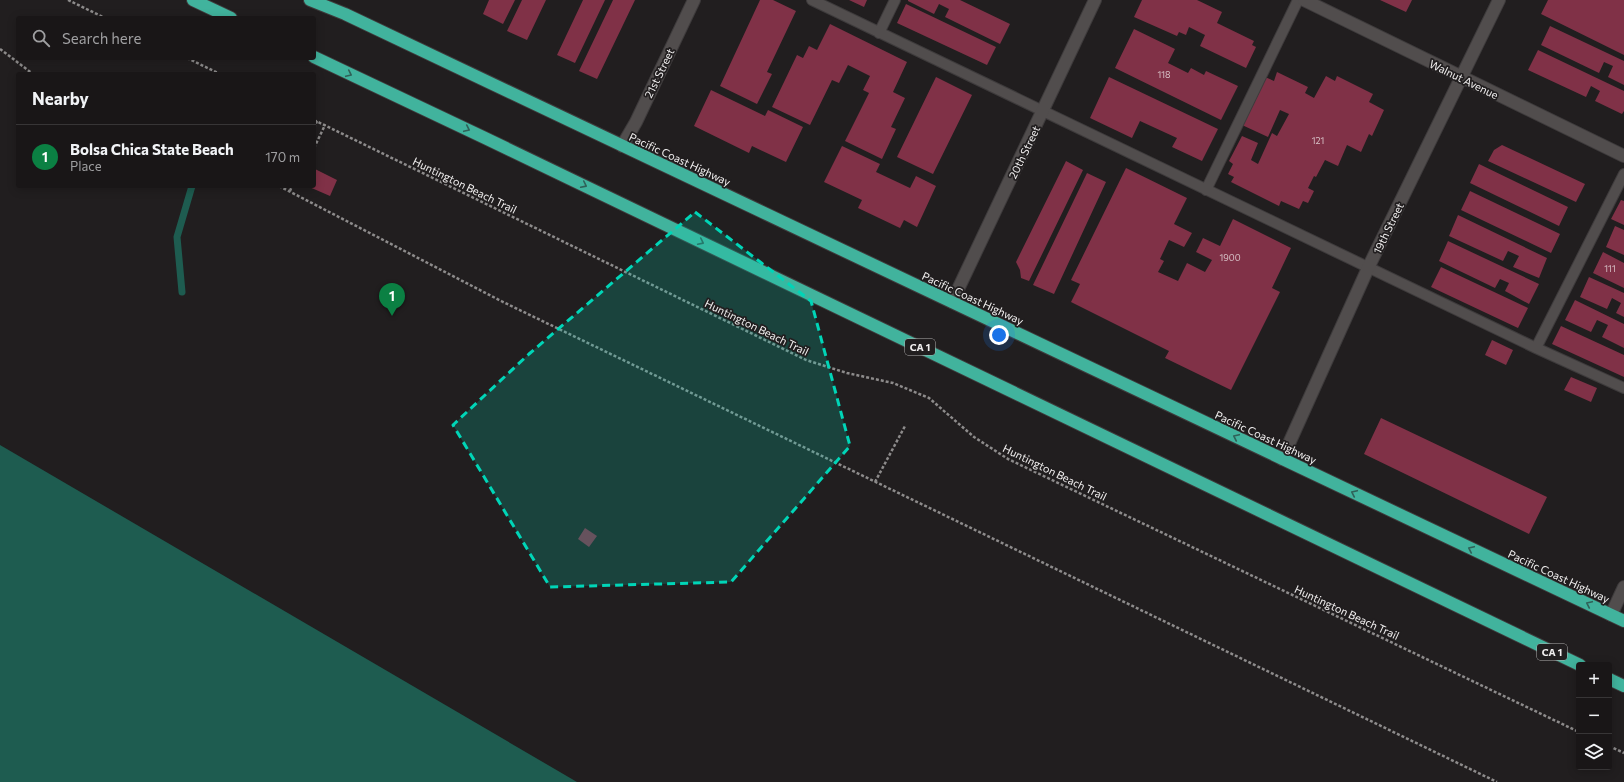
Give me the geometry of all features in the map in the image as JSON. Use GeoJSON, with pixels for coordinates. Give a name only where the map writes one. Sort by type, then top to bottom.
{"type":"FeatureCollection","features":[{"type":"Feature","properties":{"kind":"highway"},"geometry":{"type":"LineString","coordinates":[[193,0],[227,16]]}},
{"type":"Feature","properties":{"kind":"highway","name":"Pacific Coast Highway"},"geometry":{"type":"LineString","coordinates":[[310,0],[345,14],[1624,621]]}},
{"type":"Feature","properties":{"kind":"highway","name":"CA 1"},"geometry":{"type":"LineString","coordinates":[[316,58],[1576,663]]}},
{"type":"Feature","properties":{"kind":"highway"},"geometry":{"type":"LineString","coordinates":[[1612,680],[1624,686]]}},
{"type":"Feature","properties":{"kind":"street","name":"21st Street"},"geometry":{"type":"LineString","coordinates":[[622,146],[636,122],[694,0]]}},
{"type":"Feature","properties":{"kind":"street","name":"20th Street"},"geometry":{"type":"LineString","coordinates":[[952,302],[1095,0]]}},
{"type":"Feature","properties":{"kind":"street","name":"Walnut Avenue"},"geometry":{"type":"LineString","coordinates":[[1304,0],[1624,156]]}},
{"type":"Feature","properties":{"kind":"street","name":"19th Street"},"geometry":{"type":"LineString","coordinates":[[1282,459],[1369,266],[1500,0]]}},
{"type":"Feature","properties":{"kind":"street"},"geometry":{"type":"LineString","coordinates":[[1611,615],[1624,587]]}},
{"type":"Feature","properties":{"kind":"lane"},"geometry":{"type":"LineString","coordinates":[[812,0],[1206,190],[1369,266],[1536,348],[1624,388]]}},
{"type":"Feature","properties":{"kind":"lane"},"geometry":{"type":"LineString","coordinates":[[880,33],[895,0]]}},
{"type":"Feature","properties":{"kind":"lane"},"geometry":{"type":"LineString","coordinates":[[1206,190],[1298,0]]}},
{"type":"Feature","properties":{"kind":"lane"},"geometry":{"type":"LineString","coordinates":[[1536,348],[1624,174]]}},
{"type":"Feature","properties":{"kind":"path"},"geometry":{"type":"LineString","coordinates":[[68,0],[101,16]]}},
{"type":"Feature","properties":{"kind":"path"},"geometry":{"type":"LineString","coordinates":[[0,49],[30,72]]}},
{"type":"Feature","properties":{"kind":"path"},"geometry":{"type":"LineString","coordinates":[[191,60],[216,72]]}},
{"type":"Feature","properties":{"kind":"path","name":"Huntington Beach Trail"},"geometry":{"type":"LineString","coordinates":[[316,121],[806,360],[847,373],[893,383],[929,398],[974,438],[1008,459],[1576,731]]}},
{"type":"Feature","properties":{"kind":"path"},"geometry":{"type":"LineString","coordinates":[[316,144],[325,125]]}},
{"type":"Feature","properties":{"kind":"path"},"geometry":{"type":"LineString","coordinates":[[283,188],[503,302],[1497,782]]}},
{"type":"Feature","properties":{"kind":"path"},"geometry":{"type":"LineString","coordinates":[[875,482],[905,426]]}},
{"type":"Feature","properties":{"kind":"path"},"geometry":{"type":"LineString","coordinates":[[1612,747],[1624,753]]}},
{"type":"Feature","properties":{"kind":"highlighted area"},"geometry":{"type":"Polygon","coordinates":[[[695,212],[811,301],[850,446],[731,582],[550,587],[453,425],[529,354],[695,212]]]}},
{"type":"Feature","properties":{"kind":"shaded area"},"geometry":{"type":"Polygon","coordinates":[[[0,445],[577,782],[0,782],[0,445]]]}},
{"type":"Feature","properties":{"kind":"building"},"geometry":{"type":"Polygon","coordinates":[[[489,0],[515,0],[503,24],[483,14],[489,0]]]}},
{"type":"Feature","properties":{"kind":"building"},"geometry":{"type":"Polygon","coordinates":[[[522,0],[546,0],[527,40],[507,31],[522,0]]]}},
{"type":"Feature","properties":{"kind":"building"},"geometry":{"type":"Polygon","coordinates":[[[583,0],[605,0],[575,63],[557,55],[583,0]]]}},
{"type":"Feature","properties":{"kind":"building"},"geometry":{"type":"Polygon","coordinates":[[[613,0],[635,0],[597,79],[579,71],[613,0]]]}},
{"type":"Feature","properties":{"kind":"building"},"geometry":{"type":"Polygon","coordinates":[[[760,0],[773,0],[796,11],[767,72],[772,74],[757,104],[720,86],[760,0]]]}},
{"type":"Feature","properties":{"kind":"building"},"geometry":{"type":"Polygon","coordinates":[[[849,0],[867,0],[864,7],[849,0]]]}},
{"type":"Feature","properties":{"kind":"building"},"geometry":{"type":"Polygon","coordinates":[[[908,0],[960,0],[1010,24],[1000,44],[945,17],[949,9],[939,4],[934,14],[908,0]]]}},
{"type":"Feature","properties":{"kind":"building"},"geometry":{"type":"Polygon","coordinates":[[[1142,0],[1197,0],[1222,12],[1217,23],[1254,41],[1252,45],[1256,47],[1246,68],[1200,46],[1205,35],[1189,27],[1186,35],[1179,32],[1177,36],[1134,17],[1142,0]]]}},
{"type":"Feature","properties":{"kind":"building"},"geometry":{"type":"Polygon","coordinates":[[[1380,0],[1412,0],[1406,12],[1380,0]]]}},
{"type":"Feature","properties":{"kind":"building"},"geometry":{"type":"Polygon","coordinates":[[[1548,0],[1624,0],[1624,55],[1541,14],[1548,0]]]}},
{"type":"Feature","properties":{"kind":"building"},"geometry":{"type":"Polygon","coordinates":[[[906,4],[996,47],[987,65],[897,23],[906,4]]]}},
{"type":"Feature","properties":{"kind":"building"},"geometry":{"type":"Polygon","coordinates":[[[830,24],[907,62],[893,92],[905,98],[891,127],[896,129],[882,159],[845,141],[869,93],[863,90],[870,76],[848,65],[839,83],[832,80],[810,125],[772,107],[797,55],[803,58],[809,46],[817,50],[830,24]]]}},
{"type":"Feature","properties":{"kind":"building"},"geometry":{"type":"Polygon","coordinates":[[[1550,26],[1624,61],[1624,85],[1608,77],[1613,66],[1604,62],[1599,73],[1541,45],[1550,26]]]}},
{"type":"Feature","properties":{"kind":"building"},"geometry":{"type":"Polygon","coordinates":[[[1134,29],[1175,49],[1168,63],[1188,73],[1191,68],[1204,75],[1206,71],[1238,86],[1221,120],[1115,68],[1134,29]]]}},
{"type":"Feature","properties":{"kind":"building"},"geometry":{"type":"Polygon","coordinates":[[[1538,50],[1624,91],[1624,111],[1622,114],[1595,101],[1600,91],[1591,86],[1586,97],[1528,70],[1538,50]]]}},
{"type":"Feature","properties":{"kind":"building"},"geometry":{"type":"Polygon","coordinates":[[[1277,72],[1308,87],[1305,93],[1314,98],[1326,76],[1335,81],[1337,76],[1373,94],[1369,102],[1384,110],[1372,136],[1369,134],[1361,152],[1347,145],[1338,166],[1325,160],[1308,188],[1314,191],[1308,203],[1303,201],[1299,209],[1281,201],[1279,206],[1231,182],[1234,177],[1228,174],[1233,164],[1229,161],[1242,136],[1258,143],[1251,160],[1258,164],[1272,133],[1277,136],[1289,114],[1280,110],[1268,137],[1242,125],[1265,77],[1274,81],[1277,72]]]}},
{"type":"Feature","properties":{"kind":"building"},"geometry":{"type":"Polygon","coordinates":[[[936,77],[972,95],[933,174],[897,157],[936,77]]]}},
{"type":"Feature","properties":{"kind":"building"},"geometry":{"type":"Polygon","coordinates":[[[1109,77],[1218,129],[1202,161],[1172,147],[1177,138],[1140,121],[1132,138],[1090,118],[1109,77]]]}},
{"type":"Feature","properties":{"kind":"building"},"geometry":{"type":"Polygon","coordinates":[[[711,90],[765,116],[768,110],[803,127],[786,162],[752,146],[749,153],[694,126],[711,90]]]}},
{"type":"Feature","properties":{"kind":"building"},"geometry":{"type":"Polygon","coordinates":[[[1502,145],[1585,184],[1576,202],[1488,161],[1494,150],[1502,145]]]}},
{"type":"Feature","properties":{"kind":"building"},"geometry":{"type":"Polygon","coordinates":[[[842,146],[880,164],[876,172],[910,188],[916,176],[936,186],[917,227],[904,220],[900,228],[858,208],[862,200],[824,182],[842,146]]]}},
{"type":"Feature","properties":{"kind":"building"},"geometry":{"type":"Polygon","coordinates":[[[1066,161],[1083,170],[1029,281],[1021,278],[1020,270],[1016,262],[1066,161]]]}},
{"type":"Feature","properties":{"kind":"building"},"geometry":{"type":"Polygon","coordinates":[[[1479,164],[1568,207],[1559,226],[1470,183],[1479,164]]]}},
{"type":"Feature","properties":{"kind":"building"},"geometry":{"type":"Polygon","coordinates":[[[1126,168],[1187,198],[1174,224],[1192,233],[1184,247],[1169,240],[1160,259],[1164,261],[1158,272],[1178,281],[1187,263],[1205,272],[1212,260],[1196,252],[1203,238],[1220,246],[1233,219],[1291,248],[1272,288],[1280,292],[1231,390],[1165,358],[1169,351],[1071,302],[1080,284],[1071,280],[1126,168]]]}},
{"type":"Feature","properties":{"kind":"building"},"geometry":{"type":"Polygon","coordinates":[[[316,170],[337,180],[330,196],[312,188],[316,188],[316,170]]]}},
{"type":"Feature","properties":{"kind":"building"},"geometry":{"type":"Polygon","coordinates":[[[1087,173],[1106,182],[1054,294],[1033,285],[1087,173]]]}},
{"type":"Feature","properties":{"kind":"building"},"geometry":{"type":"Polygon","coordinates":[[[1470,191],[1560,234],[1551,253],[1461,210],[1470,191]]]}},
{"type":"Feature","properties":{"kind":"building"},"geometry":{"type":"Polygon","coordinates":[[[1621,200],[1624,201],[1624,225],[1611,219],[1621,200]]]}},
{"type":"Feature","properties":{"kind":"building"},"geometry":{"type":"Polygon","coordinates":[[[1458,215],[1547,258],[1539,278],[1513,267],[1519,256],[1508,251],[1503,261],[1449,236],[1458,215]]]}},
{"type":"Feature","properties":{"kind":"building"},"geometry":{"type":"Polygon","coordinates":[[[1615,226],[1624,230],[1624,255],[1606,247],[1615,226]]]}},
{"type":"Feature","properties":{"kind":"building"},"geometry":{"type":"Polygon","coordinates":[[[1448,241],[1539,284],[1529,304],[1505,291],[1509,283],[1500,279],[1495,288],[1439,261],[1448,241]]]}},
{"type":"Feature","properties":{"kind":"building"},"geometry":{"type":"Polygon","coordinates":[[[1603,252],[1624,263],[1624,288],[1593,273],[1603,252]]]}},
{"type":"Feature","properties":{"kind":"building"},"geometry":{"type":"Polygon","coordinates":[[[1441,267],[1528,308],[1518,328],[1431,287],[1441,267]]]}},
{"type":"Feature","properties":{"kind":"building"},"geometry":{"type":"Polygon","coordinates":[[[1589,277],[1624,293],[1624,317],[1616,313],[1621,303],[1612,298],[1607,309],[1580,297],[1589,277]]]}},
{"type":"Feature","properties":{"kind":"building"},"geometry":{"type":"Polygon","coordinates":[[[1575,300],[1624,324],[1624,348],[1602,337],[1608,325],[1597,320],[1591,332],[1565,320],[1575,300]]]}},
{"type":"Feature","properties":{"kind":"building"},"geometry":{"type":"Polygon","coordinates":[[[1561,326],[1624,355],[1624,377],[1552,344],[1561,326]]]}},
{"type":"Feature","properties":{"kind":"building"},"geometry":{"type":"Polygon","coordinates":[[[1492,340],[1513,350],[1506,365],[1485,355],[1492,340]]]}},
{"type":"Feature","properties":{"kind":"building"},"geometry":{"type":"Polygon","coordinates":[[[1571,377],[1597,388],[1591,402],[1564,390],[1571,377]]]}},
{"type":"Feature","properties":{"kind":"building"},"geometry":{"type":"Polygon","coordinates":[[[1381,418],[1547,497],[1529,534],[1364,454],[1381,418]]]}},
{"type":"Feature","properties":{"kind":"building"},"geometry":{"type":"Polygon","coordinates":[[[585,528],[597,536],[589,547],[578,539],[585,528]]]}},
{"type":"Feature","properties":{"kind":"waterway"},"geometry":{"type":"LineString","coordinates":[[182,292],[177,237],[191,188]]}},
{"type":"Feature","properties":{"kind":"place","name":"Bolsa Chica State Beach"},"geometry":{"type":"Point","coordinates":[392,316]}}]}
